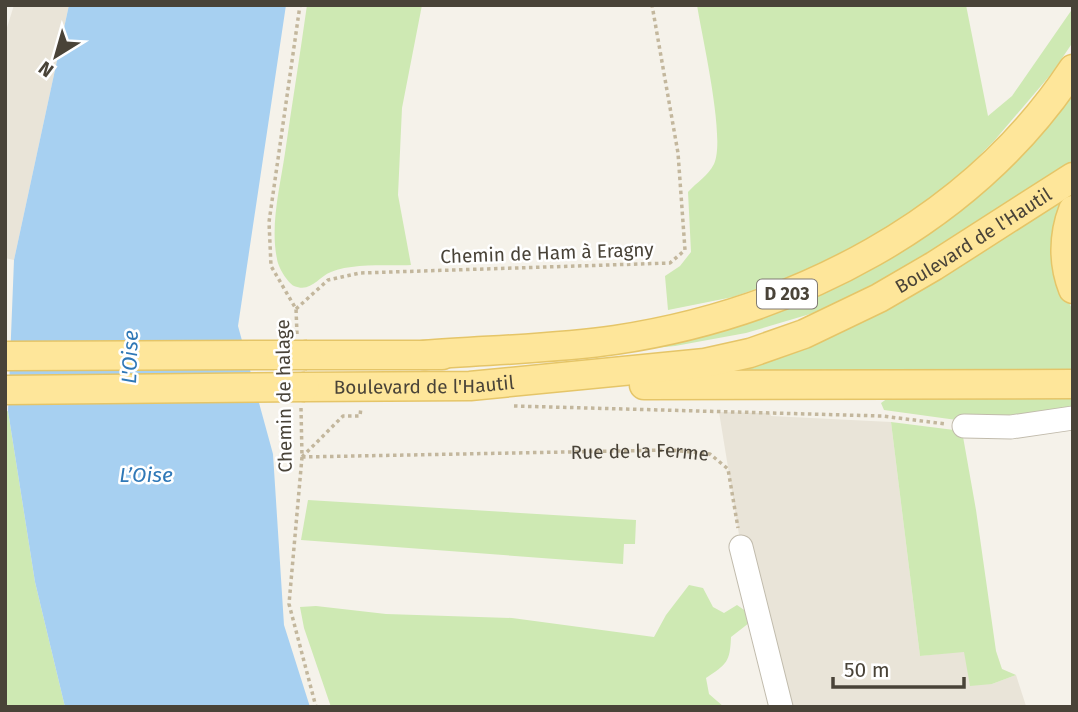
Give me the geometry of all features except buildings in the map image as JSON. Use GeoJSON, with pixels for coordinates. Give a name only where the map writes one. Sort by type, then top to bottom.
{"type":"FeatureCollection","features":[{"type":"Feature","properties":{"kind":"main road","name":"D 203"},"geometry":{"type":"LineString","coordinates":[[424,355],[613,340],[666,331],[742,310],[814,283],[903,234],[972,181],[1021,134],[1047,105],[1073,69]]}},
{"type":"Feature","properties":{"kind":"main road","name":"Boulevard de l'Hautil"},"geometry":{"type":"LineString","coordinates":[[5,390],[303,394],[470,386],[724,359],[777,345],[906,283],[1073,177]]}},
{"type":"Feature","properties":{"kind":"main road"},"geometry":{"type":"LineString","coordinates":[[1073,210],[1065,243],[1067,270],[1073,289]]}},
{"type":"Feature","properties":{"kind":"main road","name":"Boulevard de l'Hautil"},"geometry":{"type":"LineString","coordinates":[[5,356],[302,346],[424,355],[557,357],[666,352],[749,340],[833,319]]}},
{"type":"Feature","properties":{"kind":"main road"},"geometry":{"type":"LineString","coordinates":[[470,386],[1073,384]]}},
{"type":"Feature","properties":{"kind":"street"},"geometry":{"type":"LineString","coordinates":[[964,426],[1011,427],[1073,418]]}},
{"type":"Feature","properties":{"kind":"street"},"geometry":{"type":"LineString","coordinates":[[741,547],[781,707]]}},
{"type":"Feature","properties":{"kind":"path","name":"Chemin de halage"},"geometry":{"type":"LineString","coordinates":[[300,5],[269,222],[271,266],[296,309],[302,346]]}},
{"type":"Feature","properties":{"kind":"path","name":"Chemin de Ham à Eragny"},"geometry":{"type":"LineString","coordinates":[[296,309],[328,280],[360,273],[670,263],[685,250],[678,153],[652,5]]}},
{"type":"Feature","properties":{"kind":"path","name":"Chemin de halage"},"geometry":{"type":"LineString","coordinates":[[303,394],[302,457],[289,604],[316,707]]}},
{"type":"Feature","properties":{"kind":"path"},"geometry":{"type":"LineString","coordinates":[[302,457],[343,416],[360,416],[362,402]]}},
{"type":"Feature","properties":{"kind":"path"},"geometry":{"type":"LineString","coordinates":[[513,406],[882,416],[964,426]]}},
{"type":"Feature","properties":{"kind":"path","name":"Rue de la Ferme"},"geometry":{"type":"LineString","coordinates":[[302,457],[671,450],[710,454],[728,469],[741,547]]}},
{"type":"Feature","properties":{"kind":"shaded area"},"geometry":{"type":"Polygon","coordinates":[[[14,5],[69,5],[14,260],[5,258],[5,34],[14,5]]]}},
{"type":"Feature","properties":{"kind":"shaded area"},"geometry":{"type":"Polygon","coordinates":[[[719,412],[891,422],[920,656],[964,651],[992,684],[1016,675],[1026,706],[1033,707],[781,707],[741,547],[719,412]]]}},
{"type":"Feature","properties":{"kind":"green space"},"geometry":{"type":"Polygon","coordinates":[[[307,5],[422,5],[402,108],[398,195],[411,265],[340,269],[326,274],[310,286],[300,288],[289,281],[279,266],[275,233],[276,206],[307,5]]]}},
{"type":"Feature","properties":{"kind":"green space"},"geometry":{"type":"Polygon","coordinates":[[[697,5],[966,5],[988,116],[1012,96],[1073,8],[1073,42],[1052,73],[994,141],[956,179],[892,226],[795,279],[733,297],[668,310],[665,276],[680,266],[691,252],[688,192],[712,168],[717,151],[715,111],[697,5]]]}},
{"type":"Feature","properties":{"kind":"green space"},"geometry":{"type":"Polygon","coordinates":[[[1073,88],[1073,163],[913,266],[827,309],[746,333],[675,346],[635,350],[816,294],[1073,88]]]}},
{"type":"Feature","properties":{"kind":"green space"},"geometry":{"type":"Polygon","coordinates":[[[1058,203],[1064,208],[1065,296],[1073,310],[1073,375],[709,376],[1058,203]]]}},
{"type":"Feature","properties":{"kind":"green space"},"geometry":{"type":"Polygon","coordinates":[[[888,398],[1073,399],[1073,412],[964,421],[884,410],[881,403],[888,398]]]}},
{"type":"Feature","properties":{"kind":"green space"},"geometry":{"type":"Polygon","coordinates":[[[8,411],[35,582],[65,707],[5,707],[5,412],[8,411]]]}},
{"type":"Feature","properties":{"kind":"green space"},"geometry":{"type":"Polygon","coordinates":[[[891,422],[962,431],[996,651],[1002,669],[1016,675],[992,684],[970,686],[964,652],[920,656],[891,422]]]}},
{"type":"Feature","properties":{"kind":"green space"},"geometry":{"type":"Polygon","coordinates":[[[308,500],[636,520],[635,544],[624,544],[623,564],[301,540],[308,500]]]}},
{"type":"Feature","properties":{"kind":"green space"},"geometry":{"type":"Polygon","coordinates":[[[689,585],[703,588],[713,607],[724,613],[737,605],[747,612],[749,623],[731,637],[726,662],[706,678],[709,694],[724,707],[331,707],[304,628],[300,607],[316,606],[386,614],[512,618],[654,637],[666,615],[689,585]]]}},
{"type":"Feature","properties":{"kind":"water","name":"L’Oise"},"geometry":{"type":"Polygon","coordinates":[[[69,5],[286,5],[238,326],[273,454],[284,625],[310,707],[65,707],[35,582],[8,411],[14,260],[69,5]]]}},
{"type":"Feature","properties":{"kind":"water label","name":"L'Oise"},"geometry":{"type":"Point","coordinates":[130,357]}}]}
